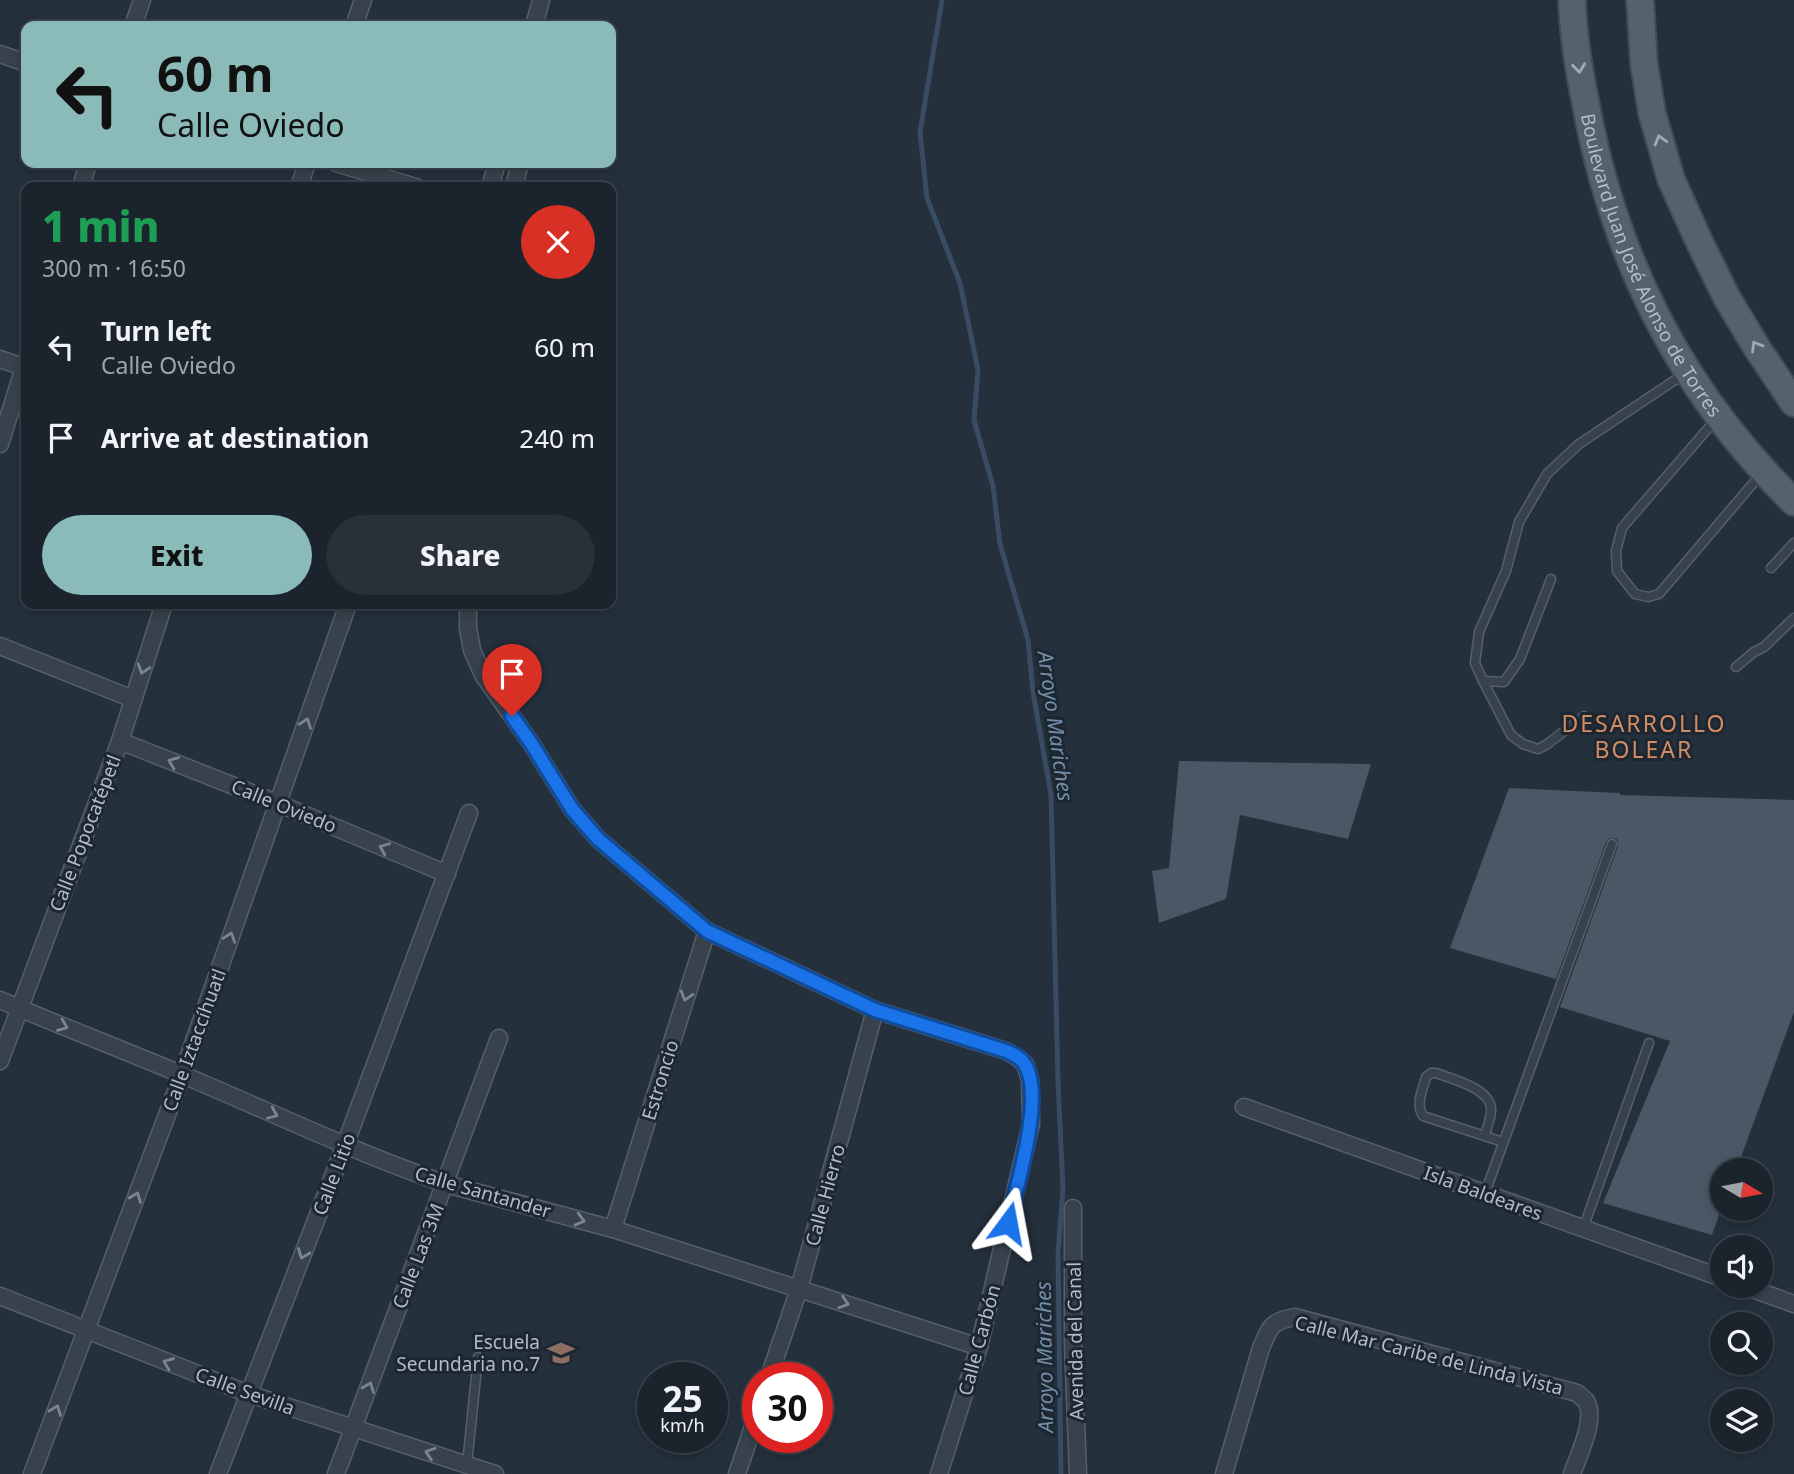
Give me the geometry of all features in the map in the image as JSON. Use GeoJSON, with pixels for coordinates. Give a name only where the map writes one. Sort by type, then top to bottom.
{"type":"FeatureCollection","features":[{"type":"Feature","properties":{"kind":"main road","name":"Boulevard Juan José Alonso de Torres"},"geometry":{"type":"LineString","coordinates":[[1572,0],[1580,73],[1604,186],[1621,238],[1644,293],[1687,372],[1763,472],[1794,502]]}},
{"type":"Feature","properties":{"kind":"main road"},"geometry":{"type":"LineString","coordinates":[[1640,0],[1648,89],[1671,179],[1727,298],[1794,402]]}},
{"type":"Feature","properties":{"kind":"street"},"geometry":{"type":"LineString","coordinates":[[135,21],[142,0]]}},
{"type":"Feature","properties":{"kind":"street"},"geometry":{"type":"LineString","coordinates":[[356,21],[363,0]]}},
{"type":"Feature","properties":{"kind":"street"},"geometry":{"type":"LineString","coordinates":[[536,21],[543,0]]}},
{"type":"Feature","properties":{"kind":"street"},"geometry":{"type":"LineString","coordinates":[[542,21],[543,0]]}},
{"type":"Feature","properties":{"kind":"street"},"geometry":{"type":"LineString","coordinates":[[0,54],[21,61]]}},
{"type":"Feature","properties":{"kind":"street"},"geometry":{"type":"LineString","coordinates":[[353,168],[399,182]]}},
{"type":"Feature","properties":{"kind":"street"},"geometry":{"type":"LineString","coordinates":[[0,359],[21,364]]}},
{"type":"Feature","properties":{"kind":"street"},"geometry":{"type":"LineString","coordinates":[[0,444],[21,380]]}},
{"type":"Feature","properties":{"kind":"street","name":"Calle Popocatépetl"},"geometry":{"type":"LineString","coordinates":[[0,1061],[120,741],[162,609]]}},
{"type":"Feature","properties":{"kind":"street","name":"Calle Iztaccíhuatl"},"geometry":{"type":"LineString","coordinates":[[32,1474],[182,1075],[346,609]]}},
{"type":"Feature","properties":{"kind":"street"},"geometry":{"type":"LineString","coordinates":[[468,609],[472,650],[483,675],[531,743],[572,809],[598,839],[707,931],[875,1010]]}},
{"type":"Feature","properties":{"kind":"street"},"geometry":{"type":"LineString","coordinates":[[0,646],[133,699]]}},
{"type":"Feature","properties":{"kind":"street","name":"Calle Oviedo"},"geometry":{"type":"LineString","coordinates":[[120,741],[447,874]]}},
{"type":"Feature","properties":{"kind":"street","name":"Calle Litio"},"geometry":{"type":"LineString","coordinates":[[218,1474],[345,1145],[468,813]]}},
{"type":"Feature","properties":{"kind":"street","name":"Estroncio"},"geometry":{"type":"LineString","coordinates":[[613,1229],[707,931]]}},
{"type":"Feature","properties":{"kind":"street","name":"Calle Santander"},"geometry":{"type":"LineString","coordinates":[[0,1000],[345,1145],[446,1184],[613,1229],[979,1347]]}},
{"type":"Feature","properties":{"kind":"street","name":"Calle Carbón"},"geometry":{"type":"LineString","coordinates":[[875,1010],[1006,1051],[1025,1064],[1030,1080],[1031,1124],[979,1347],[939,1474]]}},
{"type":"Feature","properties":{"kind":"street","name":"Calle Hierro"},"geometry":{"type":"LineString","coordinates":[[774,1362],[799,1289],[875,1010]]}},
{"type":"Feature","properties":{"kind":"street","name":"Calle Las 3M"},"geometry":{"type":"LineString","coordinates":[[336,1474],[499,1038]]}},
{"type":"Feature","properties":{"kind":"street","name":"Isla Baldeares"},"geometry":{"type":"LineString","coordinates":[[1244,1107],[1710,1274]]}},
{"type":"Feature","properties":{"kind":"street","name":"Avenida del Canal"},"geometry":{"type":"LineString","coordinates":[[1073,1208],[1073,1344],[1078,1474]]}},
{"type":"Feature","properties":{"kind":"street","name":"Calle Sevilla"},"geometry":{"type":"LineString","coordinates":[[0,1296],[249,1394],[495,1474]]}},
{"type":"Feature","properties":{"kind":"street"},"geometry":{"type":"LineString","coordinates":[[1773,1296],[1794,1304]]}},
{"type":"Feature","properties":{"kind":"street","name":"Calle Mar Caribe de Linda Vista"},"geometry":{"type":"LineString","coordinates":[[1224,1474],[1265,1339],[1279,1320],[1295,1317],[1577,1393],[1586,1401],[1590,1414],[1588,1429],[1572,1474]]}},
{"type":"Feature","properties":{"kind":"street"},"geometry":{"type":"LineString","coordinates":[[737,1474],[744,1453]]}},
{"type":"Feature","properties":{"kind":"lane"},"geometry":{"type":"LineString","coordinates":[[1584,716],[1538,749],[1522,744],[1511,735],[1475,663],[1479,632],[1506,571],[1519,522],[1547,474],[1579,444],[1687,372]]}},
{"type":"Feature","properties":{"kind":"lane"},"geometry":{"type":"LineString","coordinates":[[1719,416],[1622,528],[1616,551],[1617,571],[1635,594],[1648,597],[1659,594],[1763,472]]}},
{"type":"Feature","properties":{"kind":"lane"},"geometry":{"type":"LineString","coordinates":[[1771,568],[1794,543]]}},
{"type":"Feature","properties":{"kind":"lane"},"geometry":{"type":"LineString","coordinates":[[1483,681],[1504,682],[1520,659],[1551,579]]}},
{"type":"Feature","properties":{"kind":"lane"},"geometry":{"type":"LineString","coordinates":[[1736,667],[1764,647],[1794,618]]}},
{"type":"Feature","properties":{"kind":"lane"},"geometry":{"type":"LineString","coordinates":[[1485,1193],[1612,844]]}},
{"type":"Feature","properties":{"kind":"lane"},"geometry":{"type":"LineString","coordinates":[[1583,1228],[1649,1042]]}},
{"type":"Feature","properties":{"kind":"lane"},"geometry":{"type":"LineString","coordinates":[[1485,1135],[1492,1109],[1488,1098],[1479,1090],[1436,1073],[1426,1077],[1419,1104],[1423,1115],[1503,1142]]}},
{"type":"Feature","properties":{"kind":"lane"},"geometry":{"type":"LineString","coordinates":[[467,1465],[478,1357]]}},
{"type":"Feature","properties":{"kind":"building"},"geometry":{"type":"Polygon","coordinates":[[[1179,761],[1371,764],[1348,839],[1240,815],[1226,899],[1159,923],[1152,871],[1169,868],[1179,761]]]}},
{"type":"Feature","properties":{"kind":"building"},"geometry":{"type":"Polygon","coordinates":[[[1509,788],[1620,795],[1794,800],[1794,1012],[1741,1158],[1710,1158],[1710,1222],[1717,1222],[1712,1235],[1603,1203],[1670,1041],[1560,1007],[1618,846],[1617,839],[1610,838],[1606,842],[1556,979],[1450,948],[1509,788]]]}},
{"type":"Feature","properties":{"kind":"waterway","name":"Arroyo Mariches"},"geometry":{"type":"LineString","coordinates":[[942,0],[920,132],[927,198],[960,283],[978,370],[974,420],[993,486],[1000,544],[1028,640],[1033,692],[1051,795],[1063,1188],[1058,1254],[1061,1474]]}},
{"type":"Feature","properties":{"kind":"place","name":"Escuela Secundaria no.7"},"geometry":{"type":"Point","coordinates":[561,1353]}},
{"type":"Feature","properties":{"kind":"district","name":"DESARROLLO BOLEAR"},"geometry":{"type":"Point","coordinates":[1644,736]}},
{"type":"Feature","properties":{"kind":"route"},"geometry":{"type":"LineString","coordinates":[[512,716],[572,809],[598,839],[707,931],[875,1010],[1006,1051],[1025,1064],[1030,1080],[1031,1124],[1008,1223]]}}]}
